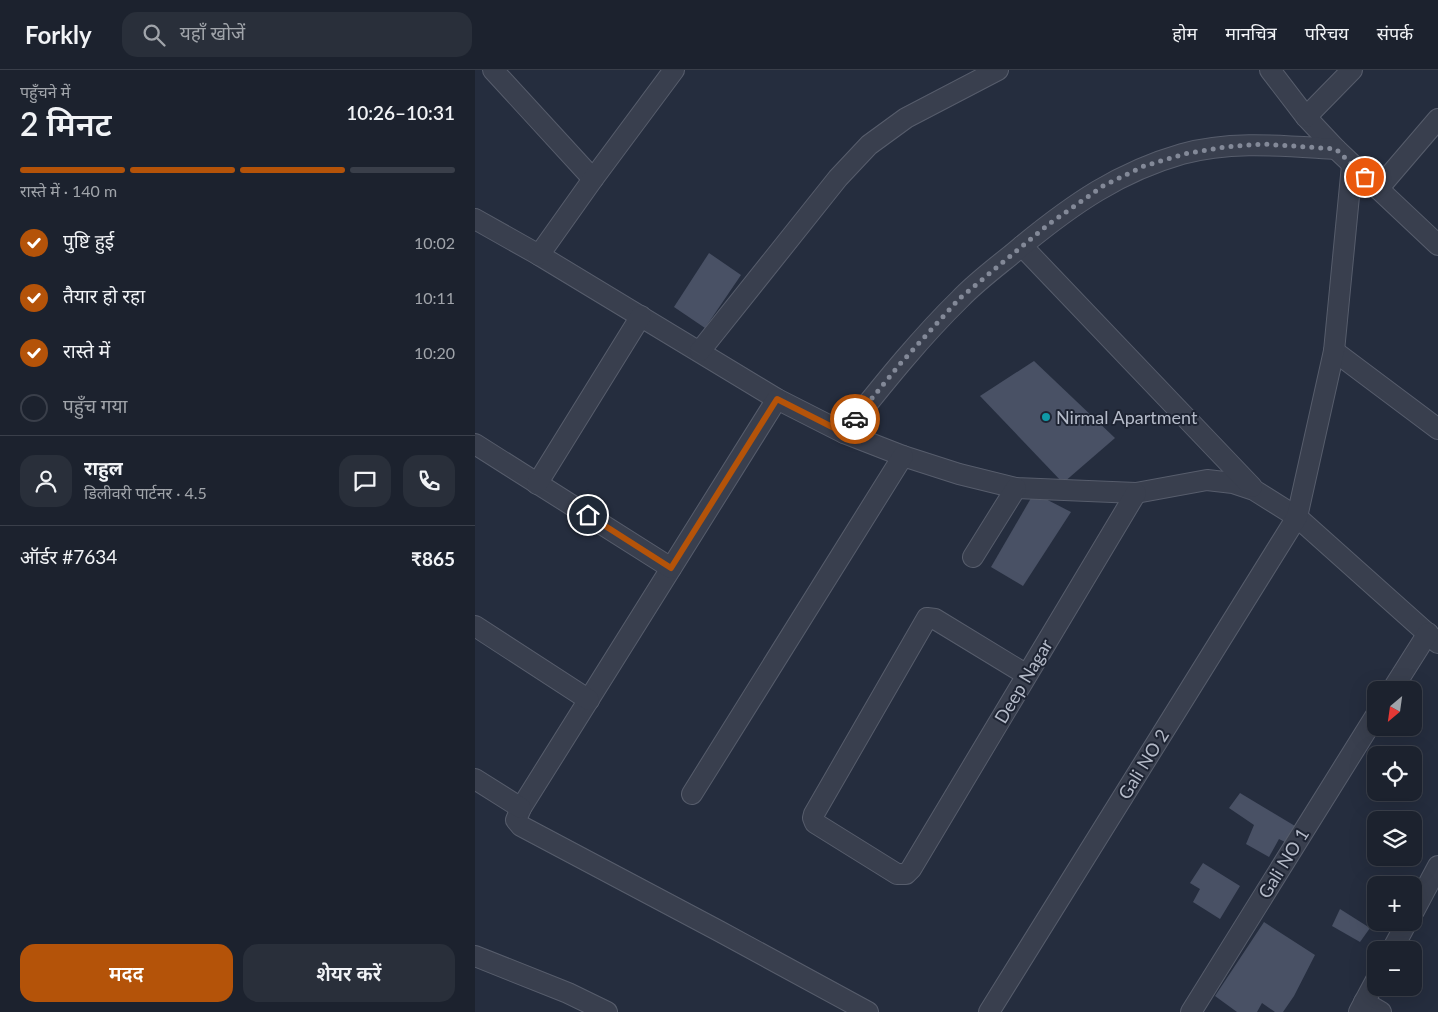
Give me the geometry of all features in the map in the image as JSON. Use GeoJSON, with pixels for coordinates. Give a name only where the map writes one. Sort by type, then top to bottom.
{"type":"FeatureCollection","features":[{"type":"Feature","properties":{"kind":"street"},"geometry":{"type":"LineString","coordinates":[[493,70],[593,179]]}},
{"type":"Feature","properties":{"kind":"street"},"geometry":{"type":"LineString","coordinates":[[539,255],[674,70]]}},
{"type":"Feature","properties":{"kind":"street"},"geometry":{"type":"LineString","coordinates":[[699,351],[839,178],[869,146],[906,118],[998,70]]}},
{"type":"Feature","properties":{"kind":"street"},"geometry":{"type":"LineString","coordinates":[[1271,70],[1306,117],[1336,149],[1438,245]]}},
{"type":"Feature","properties":{"kind":"street"},"geometry":{"type":"LineString","coordinates":[[1306,117],[1352,70]]}},
{"type":"Feature","properties":{"kind":"street"},"geometry":{"type":"LineString","coordinates":[[1378,190],[1438,119]]}},
{"type":"Feature","properties":{"kind":"street"},"geometry":{"type":"LineString","coordinates":[[844,433],[900,364],[960,298],[1049,224],[1103,186],[1144,166],[1184,154],[1225,147],[1263,144],[1336,149]]}},
{"type":"Feature","properties":{"kind":"street","name":"Gali NO 2"},"geometry":{"type":"LineString","coordinates":[[989,1012],[1297,516],[1335,351],[1352,165]]}},
{"type":"Feature","properties":{"kind":"street"},"geometry":{"type":"LineString","coordinates":[[475,219],[539,255],[777,399],[844,433],[903,456],[959,474],[1016,488],[1136,493],[1207,480],[1233,483],[1254,490],[1297,516],[1433,638],[1399,681]]}},
{"type":"Feature","properties":{"kind":"street"},"geometry":{"type":"LineString","coordinates":[[1022,246],[1254,490]]}},
{"type":"Feature","properties":{"kind":"street"},"geometry":{"type":"LineString","coordinates":[[537,484],[641,316]]}},
{"type":"Feature","properties":{"kind":"street"},"geometry":{"type":"LineString","coordinates":[[1335,351],[1438,429]]}},
{"type":"Feature","properties":{"kind":"street"},"geometry":{"type":"LineString","coordinates":[[777,399],[521,808],[516,820],[521,826],[719,930],[868,1012]]}},
{"type":"Feature","properties":{"kind":"street"},"geometry":{"type":"LineString","coordinates":[[475,444],[671,568]]}},
{"type":"Feature","properties":{"kind":"street"},"geometry":{"type":"LineString","coordinates":[[692,794],[903,456]]}},
{"type":"Feature","properties":{"kind":"street"},"geometry":{"type":"LineString","coordinates":[[973,557],[1016,488]]}},
{"type":"Feature","properties":{"kind":"street","name":"Deep Nagar"},"geometry":{"type":"LineString","coordinates":[[1027,675],[935,620],[927,618],[813,818],[815,823],[897,874],[906,874],[911,868],[1027,675],[1136,493]]}},
{"type":"Feature","properties":{"kind":"street"},"geometry":{"type":"LineString","coordinates":[[475,626],[589,700]]}},
{"type":"Feature","properties":{"kind":"street","name":"Gali NO 1"},"geometry":{"type":"LineString","coordinates":[[1191,1012],[1367,729]]}},
{"type":"Feature","properties":{"kind":"street"},"geometry":{"type":"LineString","coordinates":[[475,779],[521,808]]}},
{"type":"Feature","properties":{"kind":"street"},"geometry":{"type":"LineString","coordinates":[[1422,896],[1438,866]]}},
{"type":"Feature","properties":{"kind":"street"},"geometry":{"type":"LineString","coordinates":[[475,956],[568,993],[607,1012]]}},
{"type":"Feature","properties":{"kind":"street"},"geometry":{"type":"LineString","coordinates":[[1368,1009],[1372,996]]}},
{"type":"Feature","properties":{"kind":"building"},"geometry":{"type":"Polygon","coordinates":[[[709,253],[741,275],[705,328],[674,307],[709,253]]]}},
{"type":"Feature","properties":{"kind":"building","name":"Nirmal Apartment"},"geometry":{"type":"Polygon","coordinates":[[[1034,361],[1115,438],[1063,483],[980,396],[1034,361]]]}},
{"type":"Feature","properties":{"kind":"building"},"geometry":{"type":"Polygon","coordinates":[[[1034,493],[1071,512],[1023,586],[991,567],[1034,493]]]}},
{"type":"Feature","properties":{"kind":"building"},"geometry":{"type":"Polygon","coordinates":[[[1240,793],[1300,829],[1289,844],[1279,839],[1269,857],[1246,844],[1254,825],[1229,808],[1240,793]]]}},
{"type":"Feature","properties":{"kind":"building"},"geometry":{"type":"Polygon","coordinates":[[[1203,863],[1240,886],[1220,919],[1193,902],[1200,889],[1190,883],[1203,863]]]}},
{"type":"Feature","properties":{"kind":"building"},"geometry":{"type":"Polygon","coordinates":[[[1340,909],[1367,926],[1368,931],[1360,942],[1332,926],[1340,909]]]}},
{"type":"Feature","properties":{"kind":"building"},"geometry":{"type":"Polygon","coordinates":[[[1264,922],[1315,955],[1294,996],[1283,1012],[1275,1012],[1262,1003],[1257,1012],[1237,1012],[1215,996],[1264,922]]]}},
{"type":"Feature","properties":{"kind":"way so far"},"geometry":{"type":"LineString","coordinates":[[855,419],[900,364],[960,298],[1049,224],[1103,186],[1144,166],[1184,154],[1225,147],[1263,144],[1336,149],[1365,177]]}},
{"type":"Feature","properties":{"kind":"place","name":"Nirmal Apartment"},"geometry":{"type":"Point","coordinates":[1046,417]}},
{"type":"Feature","properties":{"kind":"route"},"geometry":{"type":"LineString","coordinates":[[588,515],[671,568],[777,399],[844,433],[855,419]]}}]}
